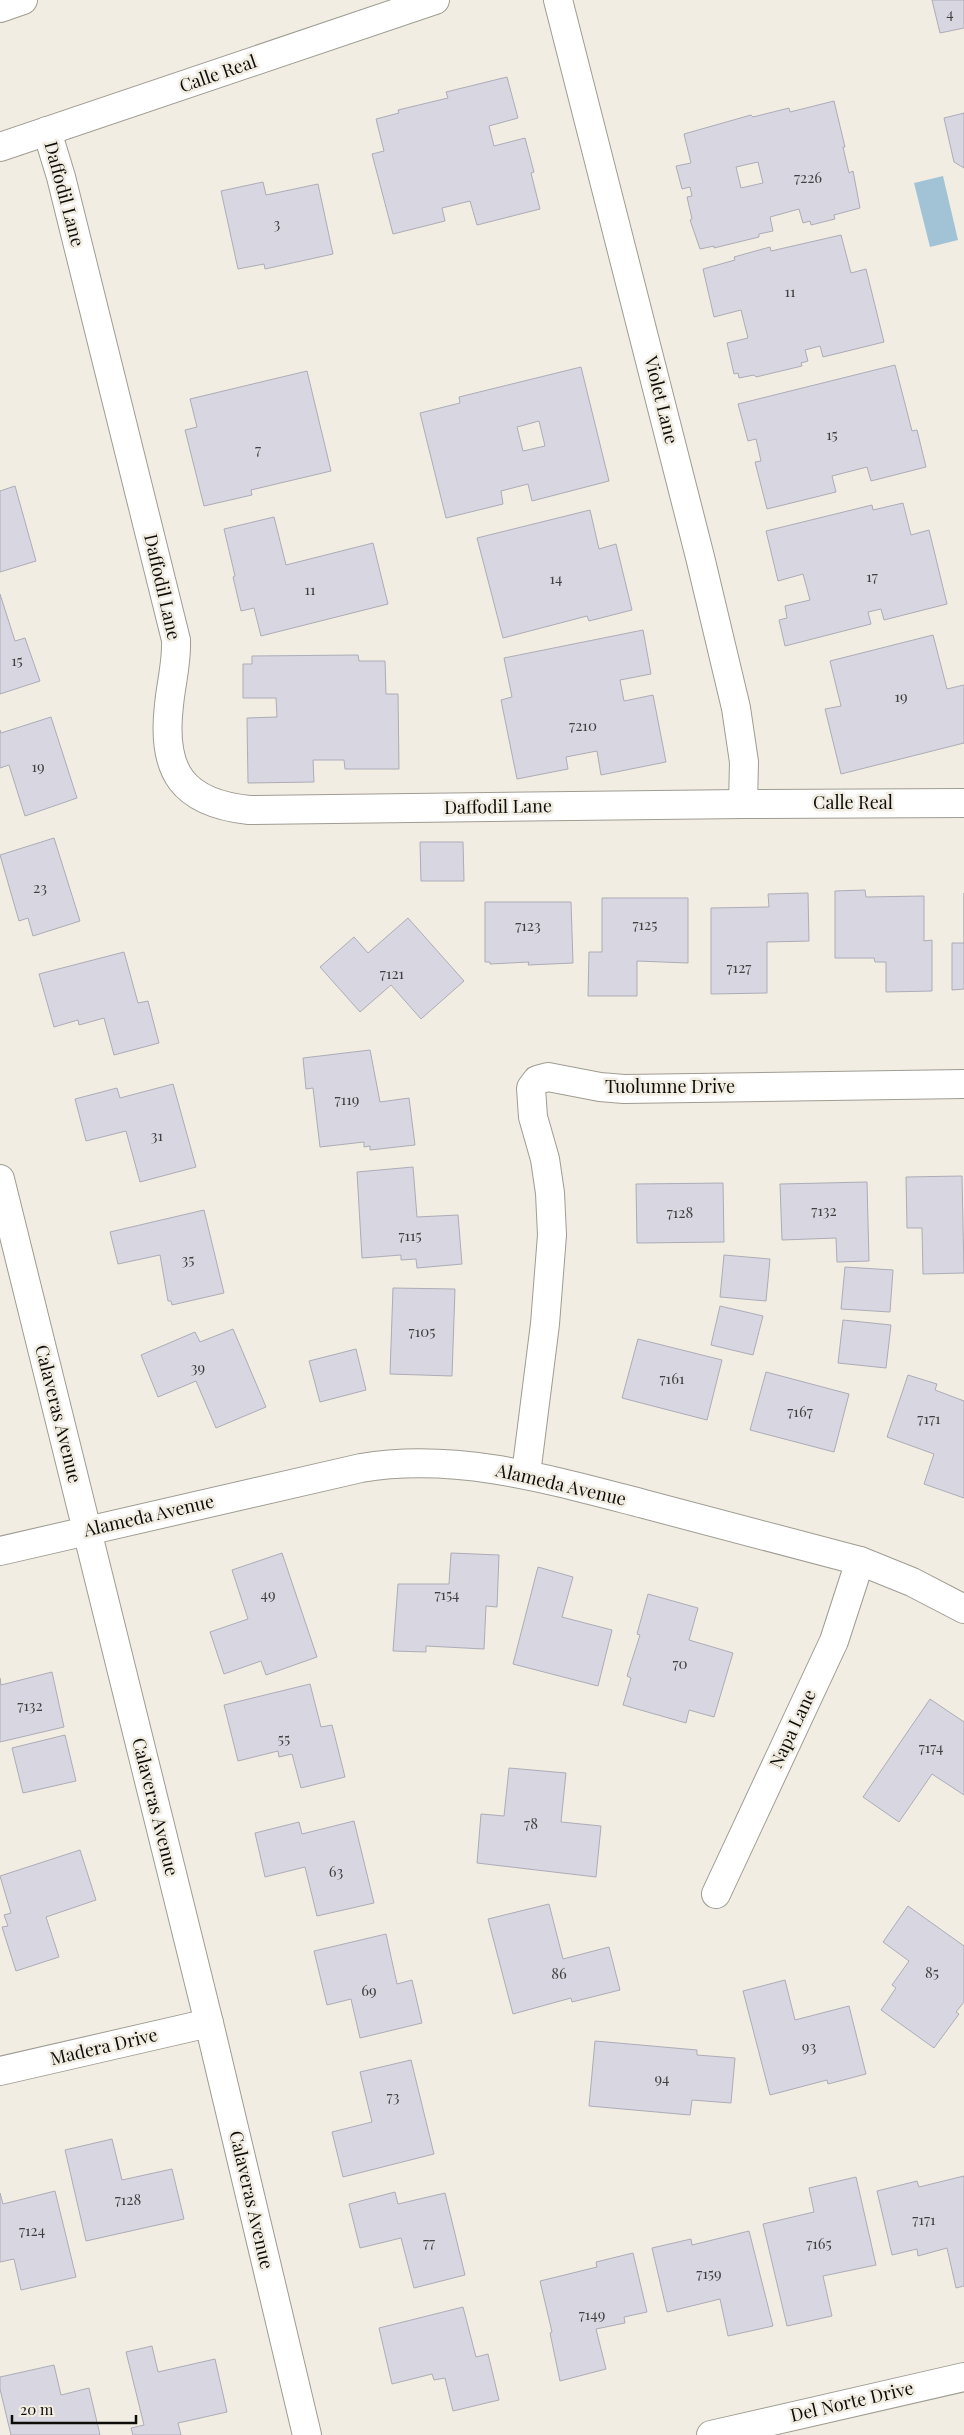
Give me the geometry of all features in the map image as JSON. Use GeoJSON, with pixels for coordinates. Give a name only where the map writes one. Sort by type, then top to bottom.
{"type":"FeatureCollection","features":[{"type":"Feature","properties":{"kind":"main road"},"geometry":{"type":"LineString","coordinates":[[0,8],[23,0]]}},
{"type":"Feature","properties":{"kind":"main road","name":"Calle Real"},"geometry":{"type":"LineString","coordinates":[[0,147],[435,0]]}},
{"type":"Feature","properties":{"kind":"main road","name":"Violet Lane"},"geometry":{"type":"LineString","coordinates":[[558,0],[700,557],[736,708],[744,762],[743,804]]}},
{"type":"Feature","properties":{"kind":"main road","name":"Daffodil Lane"},"geometry":{"type":"LineString","coordinates":[[47,131],[61,177],[176,640],[177,658],[169,705],[167,734],[172,761],[181,782],[201,798],[225,807],[249,810],[743,804]]}},
{"type":"Feature","properties":{"kind":"main road","name":"Calle Real"},"geometry":{"type":"LineString","coordinates":[[743,804],[964,803]]}},
{"type":"Feature","properties":{"kind":"main road","name":"Tuolumne Drive"},"geometry":{"type":"LineString","coordinates":[[526,1474],[545,1324],[552,1235],[550,1194],[545,1160],[530,1100],[531,1088],[537,1080],[548,1077],[600,1087],[624,1089],[964,1084]]}},
{"type":"Feature","properties":{"kind":"main road","name":"Calaveras Avenue"},"geometry":{"type":"LineString","coordinates":[[0,1179],[209,2023],[307,2435]]}},
{"type":"Feature","properties":{"kind":"main road","name":"Alameda Avenue"},"geometry":{"type":"LineString","coordinates":[[0,1551],[384,1464],[430,1463],[526,1474],[860,1561],[912,1582],[964,1609]]}},
{"type":"Feature","properties":{"kind":"main road","name":"Napa Lane"},"geometry":{"type":"LineString","coordinates":[[716,1894],[834,1641],[860,1561]]}},
{"type":"Feature","properties":{"kind":"main road","name":"Madera Drive"},"geometry":{"type":"LineString","coordinates":[[0,2071],[209,2023]]}},
{"type":"Feature","properties":{"kind":"main road","name":"Del Norte Drive"},"geometry":{"type":"LineString","coordinates":[[711,2435],[964,2376]]}},
{"type":"Feature","properties":{"kind":"water"},"geometry":{"type":"Polygon","coordinates":[[[943,176],[958,240],[930,247],[914,183],[943,176]]]}},
{"type":"Feature","properties":{"kind":"building"},"geometry":{"type":"Polygon","coordinates":[[[932,0],[964,0],[964,28],[940,33],[932,0]]]}},
{"type":"Feature","properties":{"kind":"building"},"geometry":{"type":"Polygon","coordinates":[[[507,77],[518,118],[489,126],[494,146],[525,138],[534,172],[531,173],[540,209],[477,225],[470,201],[442,208],[445,221],[393,234],[372,154],[384,151],[376,119],[399,113],[398,110],[448,98],[446,92],[507,77]]]}},
{"type":"Feature","properties":{"kind":"building"},"geometry":{"type":"Polygon","coordinates":[[[834,101],[849,173],[853,171],[860,208],[834,215],[835,219],[811,225],[810,221],[803,223],[799,209],[770,217],[773,231],[759,234],[759,237],[714,248],[714,246],[700,249],[690,220],[692,219],[687,197],[692,196],[690,187],[682,189],[676,166],[691,163],[684,134],[751,115],[753,117],[789,108],[790,112],[834,101]],[[758,162],[736,167],[741,188],[763,183],[758,162]]]}},
{"type":"Feature","properties":{"kind":"building"},"geometry":{"type":"Polygon","coordinates":[[[964,113],[964,168],[954,162],[944,118],[964,113]]]}},
{"type":"Feature","properties":{"kind":"building"},"geometry":{"type":"Polygon","coordinates":[[[263,182],[266,195],[318,184],[333,254],[265,269],[264,264],[238,269],[221,191],[263,182]]]}},
{"type":"Feature","properties":{"kind":"building"},"geometry":{"type":"Polygon","coordinates":[[[841,235],[851,273],[866,269],[884,342],[823,357],[820,346],[805,350],[808,361],[801,363],[802,366],[756,377],[754,375],[739,378],[738,373],[734,374],[727,343],[748,338],[741,310],[714,317],[703,269],[735,260],[734,257],[770,247],[771,251],[841,235]]]}},
{"type":"Feature","properties":{"kind":"building"},"geometry":{"type":"Polygon","coordinates":[[[895,365],[912,431],[917,430],[926,467],[871,481],[867,467],[832,476],[836,492],[767,509],[755,462],[761,461],[756,439],[748,441],[738,404],[895,365]]]}},
{"type":"Feature","properties":{"kind":"building"},"geometry":{"type":"Polygon","coordinates":[[[581,367],[609,481],[532,501],[528,484],[501,491],[503,504],[446,518],[420,413],[460,403],[459,397],[581,367]],[[539,421],[517,427],[523,451],[545,446],[539,421]]]}},
{"type":"Feature","properties":{"kind":"building"},"geometry":{"type":"Polygon","coordinates":[[[307,371],[331,471],[251,490],[252,495],[204,506],[185,430],[197,427],[190,399],[307,371]]]}},
{"type":"Feature","properties":{"kind":"building"},"geometry":{"type":"Polygon","coordinates":[[[15,486],[36,561],[0,572],[0,491],[15,486]]]}},
{"type":"Feature","properties":{"kind":"building"},"geometry":{"type":"Polygon","coordinates":[[[903,503],[911,535],[929,530],[947,604],[884,620],[881,609],[868,612],[871,624],[785,646],[779,620],[787,618],[785,606],[810,600],[803,574],[778,581],[766,531],[872,505],[873,510],[903,503]]]}},
{"type":"Feature","properties":{"kind":"building"},"geometry":{"type":"Polygon","coordinates":[[[590,510],[599,549],[616,544],[632,610],[589,621],[587,616],[503,638],[477,538],[590,510]]]}},
{"type":"Feature","properties":{"kind":"building"},"geometry":{"type":"Polygon","coordinates":[[[274,517],[286,565],[373,543],[388,604],[261,636],[254,608],[241,611],[224,529],[274,517]]]}},
{"type":"Feature","properties":{"kind":"building"},"geometry":{"type":"Polygon","coordinates":[[[0,594],[15,641],[25,638],[40,681],[0,694],[0,594]]]}},
{"type":"Feature","properties":{"kind":"building"},"geometry":{"type":"Polygon","coordinates":[[[643,630],[651,674],[620,680],[624,701],[653,695],[666,762],[601,775],[597,751],[566,757],[568,769],[517,779],[501,700],[512,697],[504,658],[643,630]]]}},
{"type":"Feature","properties":{"kind":"building"},"geometry":{"type":"Polygon","coordinates":[[[933,635],[947,689],[964,685],[964,743],[841,774],[825,709],[841,706],[830,661],[933,635]]]}},
{"type":"Feature","properties":{"kind":"building"},"geometry":{"type":"Polygon","coordinates":[[[358,655],[359,661],[385,661],[386,694],[398,694],[399,769],[345,769],[344,760],[313,760],[314,782],[248,783],[247,718],[277,717],[276,698],[243,698],[243,664],[252,664],[252,656],[358,655]]]}},
{"type":"Feature","properties":{"kind":"building"},"geometry":{"type":"Polygon","coordinates":[[[51,717],[77,798],[25,816],[9,765],[0,768],[0,730],[1,733],[51,717]]]}},
{"type":"Feature","properties":{"kind":"building"},"geometry":{"type":"Polygon","coordinates":[[[54,838],[80,921],[33,936],[28,918],[19,921],[0,855],[54,838]]]}},
{"type":"Feature","properties":{"kind":"building"},"geometry":{"type":"Polygon","coordinates":[[[420,842],[463,842],[464,881],[421,881],[420,842]]]}},
{"type":"Feature","properties":{"kind":"building"},"geometry":{"type":"Polygon","coordinates":[[[865,890],[866,897],[924,896],[924,941],[932,940],[932,991],[886,992],[886,962],[875,962],[874,958],[835,958],[835,891],[865,890]]]}},
{"type":"Feature","properties":{"kind":"building"},"geometry":{"type":"Polygon","coordinates":[[[808,893],[809,941],[767,942],[767,993],[711,994],[711,908],[769,907],[768,894],[808,893]]]}},
{"type":"Feature","properties":{"kind":"building"},"geometry":{"type":"Polygon","coordinates":[[[602,898],[688,898],[688,963],[637,961],[637,996],[588,996],[589,952],[602,952],[602,898]]]}},
{"type":"Feature","properties":{"kind":"building"},"geometry":{"type":"Polygon","coordinates":[[[485,902],[571,902],[573,963],[528,965],[529,962],[490,964],[490,962],[485,962],[485,902]]]}},
{"type":"Feature","properties":{"kind":"building"},"geometry":{"type":"Polygon","coordinates":[[[408,918],[464,981],[421,1019],[391,985],[360,1012],[320,967],[354,937],[368,953],[408,918]]]}},
{"type":"Feature","properties":{"kind":"building"},"geometry":{"type":"Polygon","coordinates":[[[952,943],[964,943],[964,989],[952,990],[952,943]]]}},
{"type":"Feature","properties":{"kind":"building"},"geometry":{"type":"Polygon","coordinates":[[[124,952],[138,1003],[148,1001],[159,1043],[114,1055],[104,1018],[79,1025],[78,1020],[54,1027],[39,974],[124,952]]]}},
{"type":"Feature","properties":{"kind":"building"},"geometry":{"type":"Polygon","coordinates":[[[370,1050],[380,1102],[409,1098],[415,1145],[370,1150],[370,1146],[364,1147],[364,1142],[320,1147],[313,1088],[306,1089],[303,1058],[370,1050]]]}},
{"type":"Feature","properties":{"kind":"building"},"geometry":{"type":"Polygon","coordinates":[[[173,1084],[196,1167],[140,1182],[126,1131],[86,1141],[75,1099],[117,1088],[120,1098],[173,1084]]]}},
{"type":"Feature","properties":{"kind":"building"},"geometry":{"type":"Polygon","coordinates":[[[413,1167],[417,1217],[458,1215],[462,1264],[417,1268],[416,1259],[401,1260],[401,1255],[362,1258],[357,1172],[413,1167]]]}},
{"type":"Feature","properties":{"kind":"building"},"geometry":{"type":"Polygon","coordinates":[[[962,1176],[964,1273],[923,1274],[922,1228],[907,1228],[906,1177],[962,1176]]]}},
{"type":"Feature","properties":{"kind":"building"},"geometry":{"type":"Polygon","coordinates":[[[867,1182],[869,1261],[837,1262],[836,1238],[782,1240],[780,1184],[867,1182]]]}},
{"type":"Feature","properties":{"kind":"building"},"geometry":{"type":"Polygon","coordinates":[[[723,1183],[724,1242],[637,1243],[636,1184],[723,1183]]]}},
{"type":"Feature","properties":{"kind":"building"},"geometry":{"type":"Polygon","coordinates":[[[204,1210],[224,1293],[172,1305],[171,1301],[168,1301],[160,1255],[118,1264],[110,1232],[204,1210]]]}},
{"type":"Feature","properties":{"kind":"building"},"geometry":{"type":"Polygon","coordinates":[[[724,1255],[770,1259],[766,1301],[720,1297],[724,1255]]]}},
{"type":"Feature","properties":{"kind":"building"},"geometry":{"type":"Polygon","coordinates":[[[845,1267],[893,1270],[890,1312],[841,1309],[845,1267]]]}},
{"type":"Feature","properties":{"kind":"building"},"geometry":{"type":"Polygon","coordinates":[[[393,1288],[455,1289],[452,1376],[390,1374],[393,1288]]]}},
{"type":"Feature","properties":{"kind":"building"},"geometry":{"type":"Polygon","coordinates":[[[720,1306],[763,1316],[753,1355],[711,1345],[720,1306]]]}},
{"type":"Feature","properties":{"kind":"building"},"geometry":{"type":"Polygon","coordinates":[[[843,1320],[891,1325],[886,1368],[838,1363],[843,1320]]]}},
{"type":"Feature","properties":{"kind":"building"},"geometry":{"type":"Polygon","coordinates":[[[233,1329],[266,1407],[216,1428],[196,1381],[158,1397],[141,1355],[195,1332],[200,1342],[233,1329]]]}},
{"type":"Feature","properties":{"kind":"building"},"geometry":{"type":"Polygon","coordinates":[[[638,1339],[722,1360],[707,1420],[622,1398],[638,1339]]]}},
{"type":"Feature","properties":{"kind":"building"},"geometry":{"type":"Polygon","coordinates":[[[356,1349],[366,1390],[320,1402],[309,1361],[356,1349]]]}},
{"type":"Feature","properties":{"kind":"building"},"geometry":{"type":"Polygon","coordinates":[[[766,1372],[849,1394],[834,1452],[750,1430],[766,1372]]]}},
{"type":"Feature","properties":{"kind":"building"},"geometry":{"type":"Polygon","coordinates":[[[908,1375],[937,1384],[935,1390],[964,1401],[964,1498],[924,1484],[934,1454],[887,1437],[908,1375]]]}},
{"type":"Feature","properties":{"kind":"building"},"geometry":{"type":"Polygon","coordinates":[[[282,1553],[317,1657],[266,1675],[261,1661],[224,1674],[210,1632],[248,1619],[232,1570],[282,1553]]]}},
{"type":"Feature","properties":{"kind":"building"},"geometry":{"type":"Polygon","coordinates":[[[451,1553],[499,1555],[497,1607],[486,1606],[484,1649],[426,1646],[426,1652],[393,1651],[398,1584],[449,1584],[451,1553]]]}},
{"type":"Feature","properties":{"kind":"building"},"geometry":{"type":"Polygon","coordinates":[[[538,1567],[573,1577],[562,1617],[612,1630],[598,1686],[513,1664],[538,1567]]]}},
{"type":"Feature","properties":{"kind":"building"},"geometry":{"type":"Polygon","coordinates":[[[648,1594],[698,1608],[689,1640],[733,1653],[714,1717],[689,1710],[686,1723],[623,1705],[631,1678],[627,1676],[640,1635],[637,1634],[648,1594]]]}},
{"type":"Feature","properties":{"kind":"building"},"geometry":{"type":"Polygon","coordinates":[[[52,1672],[64,1727],[0,1742],[0,1678],[1,1685],[52,1672]]]}},
{"type":"Feature","properties":{"kind":"building"},"geometry":{"type":"Polygon","coordinates":[[[310,1684],[321,1727],[332,1725],[345,1777],[301,1788],[292,1754],[279,1757],[278,1751],[238,1761],[224,1705],[310,1684]]]}},
{"type":"Feature","properties":{"kind":"building"},"geometry":{"type":"Polygon","coordinates":[[[930,1699],[964,1722],[964,1795],[932,1774],[899,1822],[863,1797],[930,1699]]]}},
{"type":"Feature","properties":{"kind":"building"},"geometry":{"type":"Polygon","coordinates":[[[65,1735],[76,1781],[23,1793],[12,1748],[65,1735]]]}},
{"type":"Feature","properties":{"kind":"building"},"geometry":{"type":"Polygon","coordinates":[[[509,1768],[566,1773],[561,1822],[601,1826],[596,1877],[477,1863],[481,1814],[504,1816],[509,1768]]]}},
{"type":"Feature","properties":{"kind":"building"},"geometry":{"type":"Polygon","coordinates":[[[354,1821],[374,1903],[317,1916],[305,1867],[265,1877],[255,1833],[299,1822],[302,1834],[354,1821]]]}},
{"type":"Feature","properties":{"kind":"building"},"geometry":{"type":"Polygon","coordinates":[[[80,1850],[96,1900],[46,1917],[59,1957],[16,1971],[2,1927],[8,1926],[4,1915],[11,1913],[0,1876],[80,1850]]]}},
{"type":"Feature","properties":{"kind":"building"},"geometry":{"type":"Polygon","coordinates":[[[549,1904],[563,1959],[609,1947],[620,1990],[572,2002],[571,1998],[513,2014],[488,1919],[549,1904]]]}},
{"type":"Feature","properties":{"kind":"building"},"geometry":{"type":"Polygon","coordinates":[[[908,1906],[964,1946],[964,2002],[956,2012],[959,2014],[934,2048],[881,2010],[896,1988],[892,1985],[909,1961],[883,1942],[908,1906]]]}},
{"type":"Feature","properties":{"kind":"building"},"geometry":{"type":"Polygon","coordinates":[[[386,1934],[397,1984],[412,1980],[422,2023],[360,2038],[351,1999],[327,2005],[314,1951],[386,1934]]]}},
{"type":"Feature","properties":{"kind":"building"},"geometry":{"type":"Polygon","coordinates":[[[785,1980],[795,2020],[849,2006],[866,2074],[828,2084],[827,2080],[770,2095],[743,1991],[785,1980]]]}},
{"type":"Feature","properties":{"kind":"building"},"geometry":{"type":"Polygon","coordinates":[[[595,2041],[697,2050],[697,2055],[735,2058],[731,2103],[692,2100],[690,2115],[589,2106],[595,2041]]]}},
{"type":"Feature","properties":{"kind":"building"},"geometry":{"type":"Polygon","coordinates":[[[411,2060],[434,2154],[343,2177],[332,2132],[372,2122],[360,2072],[411,2060]]]}},
{"type":"Feature","properties":{"kind":"building"},"geometry":{"type":"Polygon","coordinates":[[[112,2139],[122,2180],[172,2169],[184,2219],[86,2241],[65,2150],[112,2139]]]}},
{"type":"Feature","properties":{"kind":"building"},"geometry":{"type":"Polygon","coordinates":[[[964,2176],[964,2286],[956,2288],[947,2248],[918,2256],[917,2249],[892,2255],[877,2191],[917,2181],[919,2187],[964,2176]]]}},
{"type":"Feature","properties":{"kind":"building"},"geometry":{"type":"Polygon","coordinates":[[[856,2177],[876,2265],[823,2276],[832,2316],[787,2326],[763,2224],[814,2212],[809,2188],[856,2177]]]}},
{"type":"Feature","properties":{"kind":"building"},"geometry":{"type":"Polygon","coordinates":[[[55,2191],[76,2277],[21,2290],[14,2259],[0,2262],[0,2193],[3,2204],[55,2191]]]}},
{"type":"Feature","properties":{"kind":"building"},"geometry":{"type":"Polygon","coordinates":[[[395,2192],[398,2204],[445,2193],[465,2275],[414,2288],[401,2238],[360,2248],[349,2204],[395,2192]]]}},
{"type":"Feature","properties":{"kind":"building"},"geometry":{"type":"Polygon","coordinates":[[[749,2231],[773,2326],[728,2336],[720,2299],[667,2312],[652,2248],[691,2239],[692,2245],[749,2231]]]}},
{"type":"Feature","properties":{"kind":"building"},"geometry":{"type":"Polygon","coordinates":[[[633,2253],[647,2312],[624,2317],[625,2323],[596,2329],[606,2369],[560,2381],[550,2333],[552,2332],[540,2281],[597,2267],[596,2262],[633,2253]]]}},
{"type":"Feature","properties":{"kind":"building"},"geometry":{"type":"Polygon","coordinates":[[[463,2307],[476,2357],[488,2354],[499,2400],[453,2411],[445,2378],[434,2380],[432,2374],[392,2384],[379,2328],[463,2307]]]}},
{"type":"Feature","properties":{"kind":"building"},"geometry":{"type":"Polygon","coordinates":[[[152,2346],[158,2372],[215,2359],[227,2412],[178,2423],[181,2435],[133,2435],[131,2428],[144,2425],[126,2352],[152,2346]]]}},
{"type":"Feature","properties":{"kind":"building"},"geometry":{"type":"Polygon","coordinates":[[[54,2365],[61,2395],[89,2388],[100,2435],[11,2435],[0,2389],[0,2377],[54,2365]]]}}]}
